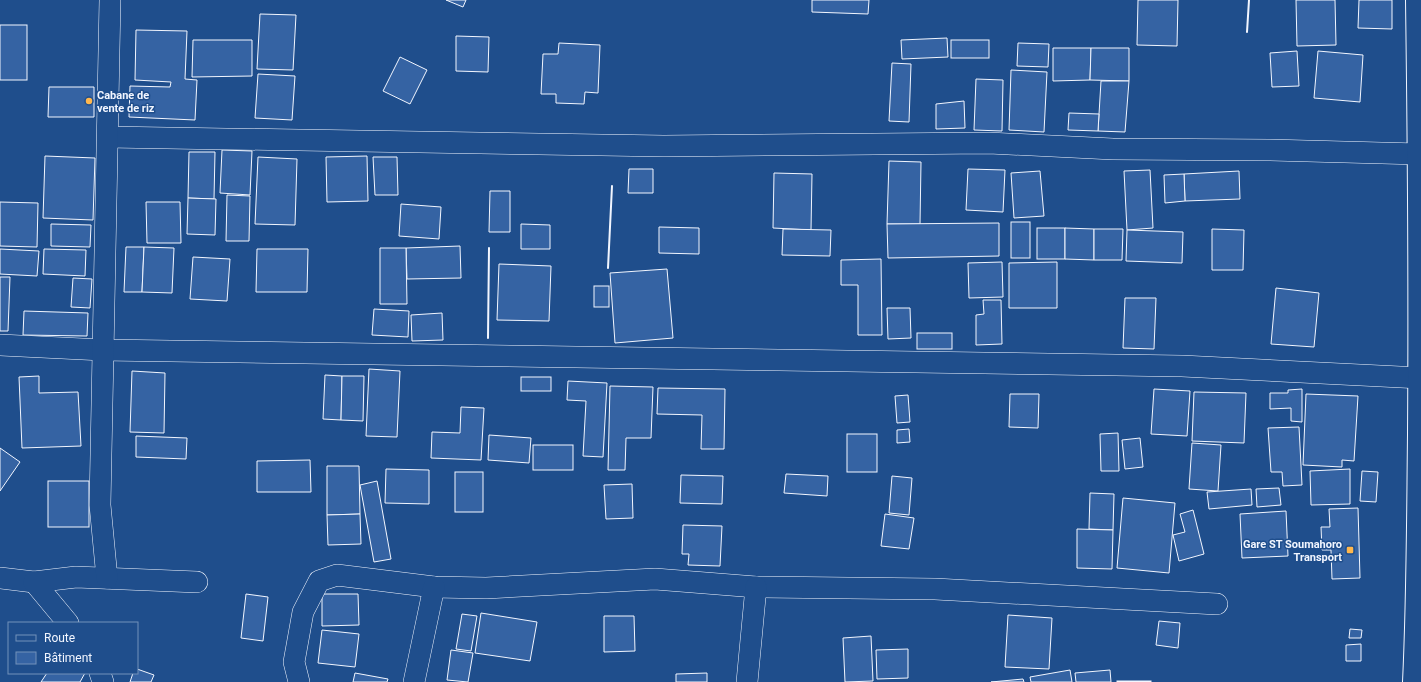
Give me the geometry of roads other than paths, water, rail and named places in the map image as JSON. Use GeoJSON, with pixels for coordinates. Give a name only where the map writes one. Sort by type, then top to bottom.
{"type":"FeatureCollection","features":[{"type":"Feature","properties":{"kind":"highway"},"geometry":{"type":"LineString","coordinates":[[1414,682],[1419,606],[1420,378],[1417,0]]}},
{"type":"Feature","properties":{"kind":"street"},"geometry":{"type":"LineString","coordinates":[[107,578],[100,505],[110,0]]}},
{"type":"Feature","properties":{"kind":"street"},"geometry":{"type":"LineString","coordinates":[[108,137],[664,146],[989,143],[1113,149],[1278,150],[1419,154]]}},
{"type":"Feature","properties":{"kind":"street"},"geometry":{"type":"LineString","coordinates":[[0,345],[103,350],[1182,366],[1420,378]]}},
{"type":"Feature","properties":{"kind":"street"},"geometry":{"type":"LineString","coordinates":[[299,682],[294,662],[303,612],[319,581],[337,575],[434,587],[486,588],[655,579],[756,587],[935,589],[1218,604]]}},
{"type":"Feature","properties":{"kind":"street"},"geometry":{"type":"LineString","coordinates":[[0,578],[34,582],[76,577],[197,582]]}},
{"type":"Feature","properties":{"kind":"street"},"geometry":{"type":"LineString","coordinates":[[34,582],[67,622]]}},
{"type":"Feature","properties":{"kind":"street"},"geometry":{"type":"LineString","coordinates":[[414,682],[434,587]]}},
{"type":"Feature","properties":{"kind":"street"},"geometry":{"type":"LineString","coordinates":[[747,682],[756,587]]}},
{"type":"Feature","properties":{"kind":"place","name":"Cabane de vente de riz"},"geometry":{"type":"Point","coordinates":[89,101]}},
{"type":"Feature","properties":{"kind":"place","name":"Gare ST Soumahoro Transport"},"geometry":{"type":"Point","coordinates":[1350,550]}}]}
